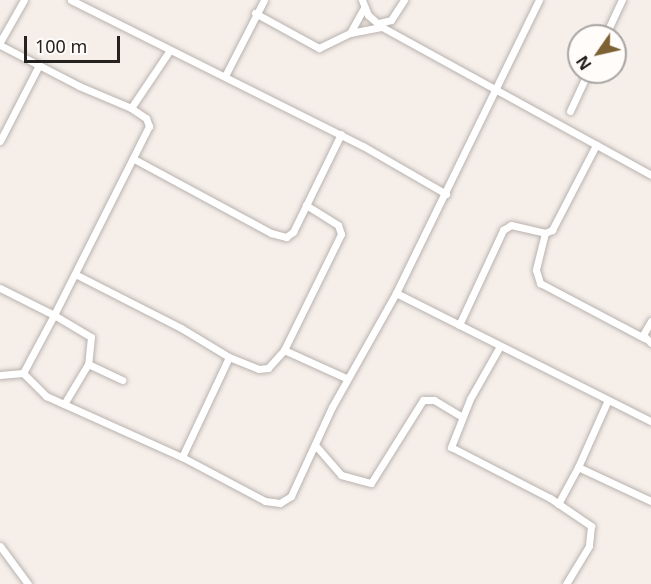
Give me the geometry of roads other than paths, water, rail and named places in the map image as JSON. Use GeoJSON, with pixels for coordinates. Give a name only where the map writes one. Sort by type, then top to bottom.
{"type":"FeatureCollection","features":[{"type":"Feature","properties":{"kind":"street"},"geometry":{"type":"LineString","coordinates":[[23,373],[77,275],[149,126],[146,118],[132,108],[39,65],[0,43],[24,0]]}},
{"type":"Feature","properties":{"kind":"street"},"geometry":{"type":"LineString","coordinates":[[73,0],[341,134],[446,194]]}},
{"type":"Feature","properties":{"kind":"street"},"geometry":{"type":"LineString","coordinates":[[225,76],[255,13],[264,0]]}},
{"type":"Feature","properties":{"kind":"street"},"geometry":{"type":"LineString","coordinates":[[362,0],[364,8],[381,25],[651,175]]}},
{"type":"Feature","properties":{"kind":"street"},"geometry":{"type":"LineString","coordinates":[[255,13],[319,48],[350,33],[391,20],[404,0]]}},
{"type":"Feature","properties":{"kind":"street"},"geometry":{"type":"LineString","coordinates":[[1,373],[23,373],[46,396],[182,457],[274,504],[291,496],[346,378],[396,293],[446,194],[539,0]]}},
{"type":"Feature","properties":{"kind":"street"},"geometry":{"type":"LineString","coordinates":[[611,24],[622,0]]}},
{"type":"Feature","properties":{"kind":"street"},"geometry":{"type":"LineString","coordinates":[[350,33],[364,8]]}},
{"type":"Feature","properties":{"kind":"street"},"geometry":{"type":"LineString","coordinates":[[145,37],[168,53],[186,57]]}},
{"type":"Feature","properties":{"kind":"street"},"geometry":{"type":"LineString","coordinates":[[132,108],[168,53]]}},
{"type":"Feature","properties":{"kind":"street"},"geometry":{"type":"LineString","coordinates":[[0,141],[39,65]]}},
{"type":"Feature","properties":{"kind":"street"},"geometry":{"type":"LineString","coordinates":[[570,111],[582,84]]}},
{"type":"Feature","properties":{"kind":"street"},"geometry":{"type":"LineString","coordinates":[[134,159],[271,233],[290,235],[341,134]]}},
{"type":"Feature","properties":{"kind":"street"},"geometry":{"type":"LineString","coordinates":[[459,325],[503,230],[511,225],[545,233],[552,230],[596,145]]}},
{"type":"Feature","properties":{"kind":"street"},"geometry":{"type":"LineString","coordinates":[[77,275],[229,357],[263,369],[284,350],[341,234],[338,225],[306,205]]}},
{"type":"Feature","properties":{"kind":"street"},"geometry":{"type":"LineString","coordinates":[[545,233],[536,270],[540,283],[651,343]]}},
{"type":"Feature","properties":{"kind":"street"},"geometry":{"type":"LineString","coordinates":[[0,288],[54,315],[91,337],[88,364],[64,404]]}},
{"type":"Feature","properties":{"kind":"street"},"geometry":{"type":"LineString","coordinates":[[396,293],[607,402],[651,420]]}},
{"type":"Feature","properties":{"kind":"street"},"geometry":{"type":"LineString","coordinates":[[644,338],[651,321]]}},
{"type":"Feature","properties":{"kind":"street"},"geometry":{"type":"LineString","coordinates":[[500,346],[462,417],[451,447],[558,504],[592,529],[589,546],[566,584]]}},
{"type":"Feature","properties":{"kind":"street"},"geometry":{"type":"LineString","coordinates":[[284,350],[346,378]]}},
{"type":"Feature","properties":{"kind":"street"},"geometry":{"type":"LineString","coordinates":[[182,457],[229,357]]}},
{"type":"Feature","properties":{"kind":"street"},"geometry":{"type":"LineString","coordinates":[[88,364],[123,380]]}},
{"type":"Feature","properties":{"kind":"street"},"geometry":{"type":"LineString","coordinates":[[316,446],[341,475],[371,483],[423,400],[434,400],[462,417]]}},
{"type":"Feature","properties":{"kind":"street"},"geometry":{"type":"LineString","coordinates":[[558,504],[578,468],[607,402]]}},
{"type":"Feature","properties":{"kind":"street"},"geometry":{"type":"LineString","coordinates":[[578,468],[651,501]]}},
{"type":"Feature","properties":{"kind":"street"},"geometry":{"type":"LineString","coordinates":[[0,546],[28,584]]}}]}
